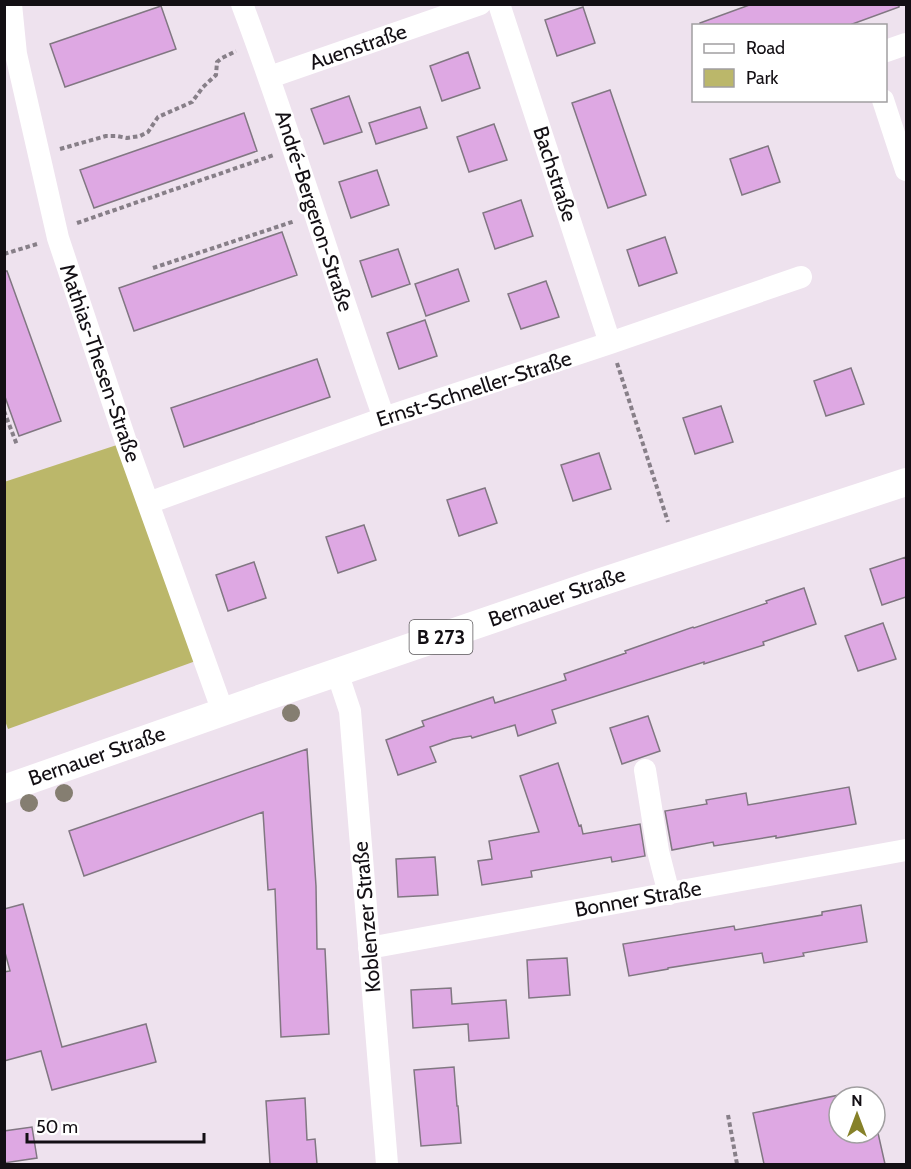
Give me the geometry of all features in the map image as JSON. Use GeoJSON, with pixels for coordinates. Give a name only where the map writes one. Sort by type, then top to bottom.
{"type":"FeatureCollection","features":[{"type":"Feature","properties":{"kind":"main road","name":"Bernauer Straße"},"geometry":{"type":"LineString","coordinates":[[4,789],[337,672],[906,482]]}},
{"type":"Feature","properties":{"kind":"street","name":"Mathias-Thesen-Straße"},"geometry":{"type":"LineString","coordinates":[[11,4],[16,54],[57,234],[148,503],[223,712]]}},
{"type":"Feature","properties":{"kind":"street","name":"André-Bergeron-Straße"},"geometry":{"type":"LineString","coordinates":[[242,4],[270,77],[353,332],[384,418]]}},
{"type":"Feature","properties":{"kind":"street","name":"Auenstraße"},"geometry":{"type":"LineString","coordinates":[[270,77],[480,4]]}},
{"type":"Feature","properties":{"kind":"street","name":"Bachstraße"},"geometry":{"type":"LineString","coordinates":[[499,4],[610,343]]}},
{"type":"Feature","properties":{"kind":"street"},"geometry":{"type":"LineString","coordinates":[[887,50],[906,44]]}},
{"type":"Feature","properties":{"kind":"street"},"geometry":{"type":"LineString","coordinates":[[884,102],[906,170]]}},
{"type":"Feature","properties":{"kind":"street","name":"Ernst-Schneller-Straße"},"geometry":{"type":"LineString","coordinates":[[148,503],[384,418],[801,277]]}},
{"type":"Feature","properties":{"kind":"street","name":"Koblenzer Straße"},"geometry":{"type":"LineString","coordinates":[[337,672],[350,711],[387,1164]]}},
{"type":"Feature","properties":{"kind":"street"},"geometry":{"type":"LineString","coordinates":[[645,770],[658,851],[669,894]]}},
{"type":"Feature","properties":{"kind":"street","name":"Bonner Straße"},"geometry":{"type":"LineString","coordinates":[[369,948],[906,850]]}},
{"type":"Feature","properties":{"kind":"path"},"geometry":{"type":"LineString","coordinates":[[39,151],[56,151],[106,136],[127,138],[140,136],[148,132],[158,117],[192,102],[216,75],[217,62],[222,58],[257,43]]}},
{"type":"Feature","properties":{"kind":"path"},"geometry":{"type":"LineString","coordinates":[[4,254],[293,148]]}},
{"type":"Feature","properties":{"kind":"path"},"geometry":{"type":"LineString","coordinates":[[153,268],[315,214]]}},
{"type":"Feature","properties":{"kind":"path"},"geometry":{"type":"LineString","coordinates":[[610,343],[668,522]]}},
{"type":"Feature","properties":{"kind":"path"},"geometry":{"type":"LineString","coordinates":[[4,411],[17,445]]}},
{"type":"Feature","properties":{"kind":"path"},"geometry":{"type":"LineString","coordinates":[[728,1115],[737,1164]]}},
{"type":"Feature","properties":{"kind":"green space"},"geometry":{"type":"Polygon","coordinates":[[[126,442],[204,658],[8,729],[4,718],[4,482],[126,442]]]}},
{"type":"Feature","properties":{"kind":"building"},"geometry":{"type":"Polygon","coordinates":[[[752,4],[899,4],[899,7],[852,24],[700,23],[752,4]]]}},
{"type":"Feature","properties":{"kind":"building"},"geometry":{"type":"Polygon","coordinates":[[[161,6],[176,49],[65,87],[50,44],[161,6]]]}},
{"type":"Feature","properties":{"kind":"building"},"geometry":{"type":"Polygon","coordinates":[[[583,7],[595,43],[557,56],[545,20],[583,7]]]}},
{"type":"Feature","properties":{"kind":"building"},"geometry":{"type":"Polygon","coordinates":[[[468,52],[480,88],[442,101],[430,66],[468,52]]]}},
{"type":"Feature","properties":{"kind":"building"},"geometry":{"type":"Polygon","coordinates":[[[610,90],[646,195],[608,208],[572,103],[610,90]]]}},
{"type":"Feature","properties":{"kind":"building"},"geometry":{"type":"Polygon","coordinates":[[[349,96],[362,132],[324,144],[311,109],[349,96]]]}},
{"type":"Feature","properties":{"kind":"building"},"geometry":{"type":"Polygon","coordinates":[[[420,107],[427,128],[376,144],[369,123],[420,107]]]}},
{"type":"Feature","properties":{"kind":"building"},"geometry":{"type":"Polygon","coordinates":[[[244,113],[257,151],[94,208],[80,170],[244,113]]]}},
{"type":"Feature","properties":{"kind":"building"},"geometry":{"type":"Polygon","coordinates":[[[494,124],[507,160],[469,172],[457,137],[494,124]]]}},
{"type":"Feature","properties":{"kind":"building"},"geometry":{"type":"Polygon","coordinates":[[[768,146],[780,182],[742,195],[730,159],[768,146]]]}},
{"type":"Feature","properties":{"kind":"building"},"geometry":{"type":"Polygon","coordinates":[[[377,170],[389,205],[351,218],[339,182],[377,170]]]}},
{"type":"Feature","properties":{"kind":"building"},"geometry":{"type":"Polygon","coordinates":[[[521,200],[533,236],[495,249],[483,213],[521,200]]]}},
{"type":"Feature","properties":{"kind":"building"},"geometry":{"type":"Polygon","coordinates":[[[282,232],[297,275],[134,331],[119,288],[282,232]]]}},
{"type":"Feature","properties":{"kind":"building"},"geometry":{"type":"Polygon","coordinates":[[[665,237],[677,273],[639,286],[627,250],[665,237]]]}},
{"type":"Feature","properties":{"kind":"building"},"geometry":{"type":"Polygon","coordinates":[[[398,249],[410,284],[372,297],[360,261],[398,249]]]}},
{"type":"Feature","properties":{"kind":"building"},"geometry":{"type":"Polygon","coordinates":[[[458,269],[469,301],[426,316],[415,284],[458,269]]]}},
{"type":"Feature","properties":{"kind":"building"},"geometry":{"type":"Polygon","coordinates":[[[4,271],[7,271],[61,421],[19,436],[4,394],[4,271]]]}},
{"type":"Feature","properties":{"kind":"building"},"geometry":{"type":"Polygon","coordinates":[[[546,281],[559,317],[521,329],[508,294],[546,281]]]}},
{"type":"Feature","properties":{"kind":"building"},"geometry":{"type":"Polygon","coordinates":[[[425,320],[437,356],[399,369],[387,333],[425,320]]]}},
{"type":"Feature","properties":{"kind":"building"},"geometry":{"type":"Polygon","coordinates":[[[317,359],[330,397],[184,447],[171,408],[317,359]]]}},
{"type":"Feature","properties":{"kind":"building"},"geometry":{"type":"Polygon","coordinates":[[[851,368],[864,404],[826,416],[814,381],[851,368]]]}},
{"type":"Feature","properties":{"kind":"building"},"geometry":{"type":"Polygon","coordinates":[[[721,406],[733,442],[695,454],[683,418],[721,406]]]}},
{"type":"Feature","properties":{"kind":"building"},"geometry":{"type":"Polygon","coordinates":[[[599,453],[611,489],[573,501],[561,465],[599,453]]]}},
{"type":"Feature","properties":{"kind":"building"},"geometry":{"type":"Polygon","coordinates":[[[485,488],[497,523],[459,536],[447,500],[485,488]]]}},
{"type":"Feature","properties":{"kind":"building"},"geometry":{"type":"Polygon","coordinates":[[[364,525],[376,560],[338,573],[326,537],[364,525]]]}},
{"type":"Feature","properties":{"kind":"building"},"geometry":{"type":"Polygon","coordinates":[[[906,557],[906,597],[882,605],[870,569],[906,557]]]}},
{"type":"Feature","properties":{"kind":"building"},"geometry":{"type":"Polygon","coordinates":[[[254,562],[266,598],[228,611],[216,575],[254,562]]]}},
{"type":"Feature","properties":{"kind":"building"},"geometry":{"type":"Polygon","coordinates":[[[804,588],[816,624],[763,642],[764,645],[552,710],[556,723],[518,736],[515,725],[472,738],[471,736],[453,739],[430,747],[436,762],[398,775],[386,740],[424,726],[422,721],[493,697],[495,703],[566,680],[564,674],[804,588]]]}},
{"type":"Feature","properties":{"kind":"building"},"geometry":{"type":"Polygon","coordinates":[[[883,623],[896,659],[858,671],[845,636],[883,623]]]}},
{"type":"Feature","properties":{"kind":"building"},"geometry":{"type":"Polygon","coordinates":[[[648,716],[660,751],[622,764],[610,728],[648,716]]]}},
{"type":"Feature","properties":{"kind":"building"},"geometry":{"type":"Polygon","coordinates":[[[307,749],[316,886],[317,949],[325,949],[329,1034],[281,1037],[275,889],[268,890],[263,812],[84,876],[69,831],[307,749]]]}},
{"type":"Feature","properties":{"kind":"building"},"geometry":{"type":"Polygon","coordinates":[[[558,763],[583,834],[640,824],[645,856],[612,862],[611,857],[531,871],[532,877],[482,885],[478,861],[492,859],[489,841],[539,832],[520,776],[558,763]]]}},
{"type":"Feature","properties":{"kind":"building"},"geometry":{"type":"Polygon","coordinates":[[[849,787],[856,824],[776,838],[776,836],[714,846],[713,842],[672,850],[665,811],[707,804],[706,800],[746,793],[748,805],[849,787]]]}},
{"type":"Feature","properties":{"kind":"building"},"geometry":{"type":"Polygon","coordinates":[[[435,857],[438,895],[398,897],[396,859],[435,857]]]}},
{"type":"Feature","properties":{"kind":"building"},"geometry":{"type":"Polygon","coordinates":[[[23,904],[62,1047],[146,1024],[156,1062],[52,1090],[41,1051],[4,1061],[4,972],[10,971],[4,949],[4,909],[23,904]]]}},
{"type":"Feature","properties":{"kind":"building"},"geometry":{"type":"Polygon","coordinates":[[[861,905],[867,942],[803,953],[804,956],[764,963],[762,953],[629,976],[623,944],[734,926],[735,930],[822,915],[822,912],[861,905]]]}},
{"type":"Feature","properties":{"kind":"building"},"geometry":{"type":"Polygon","coordinates":[[[567,958],[570,995],[529,998],[527,960],[567,958]]]}},
{"type":"Feature","properties":{"kind":"building"},"geometry":{"type":"Polygon","coordinates":[[[451,988],[452,1004],[506,1000],[509,1038],[469,1041],[468,1024],[413,1028],[411,990],[451,988]]]}},
{"type":"Feature","properties":{"kind":"building"},"geometry":{"type":"Polygon","coordinates":[[[454,1067],[461,1143],[421,1146],[414,1070],[454,1067]]]}},
{"type":"Feature","properties":{"kind":"building"},"geometry":{"type":"Polygon","coordinates":[[[305,1098],[307,1140],[315,1139],[317,1164],[270,1164],[266,1101],[305,1098]]]}},
{"type":"Feature","properties":{"kind":"building"},"geometry":{"type":"Polygon","coordinates":[[[827,1098],[827,1145],[881,1145],[885,1164],[764,1164],[753,1113],[827,1098]]]}},
{"type":"Feature","properties":{"kind":"building"},"geometry":{"type":"Polygon","coordinates":[[[32,1127],[37,1158],[4,1163],[4,1131],[32,1127]]]}}]}
